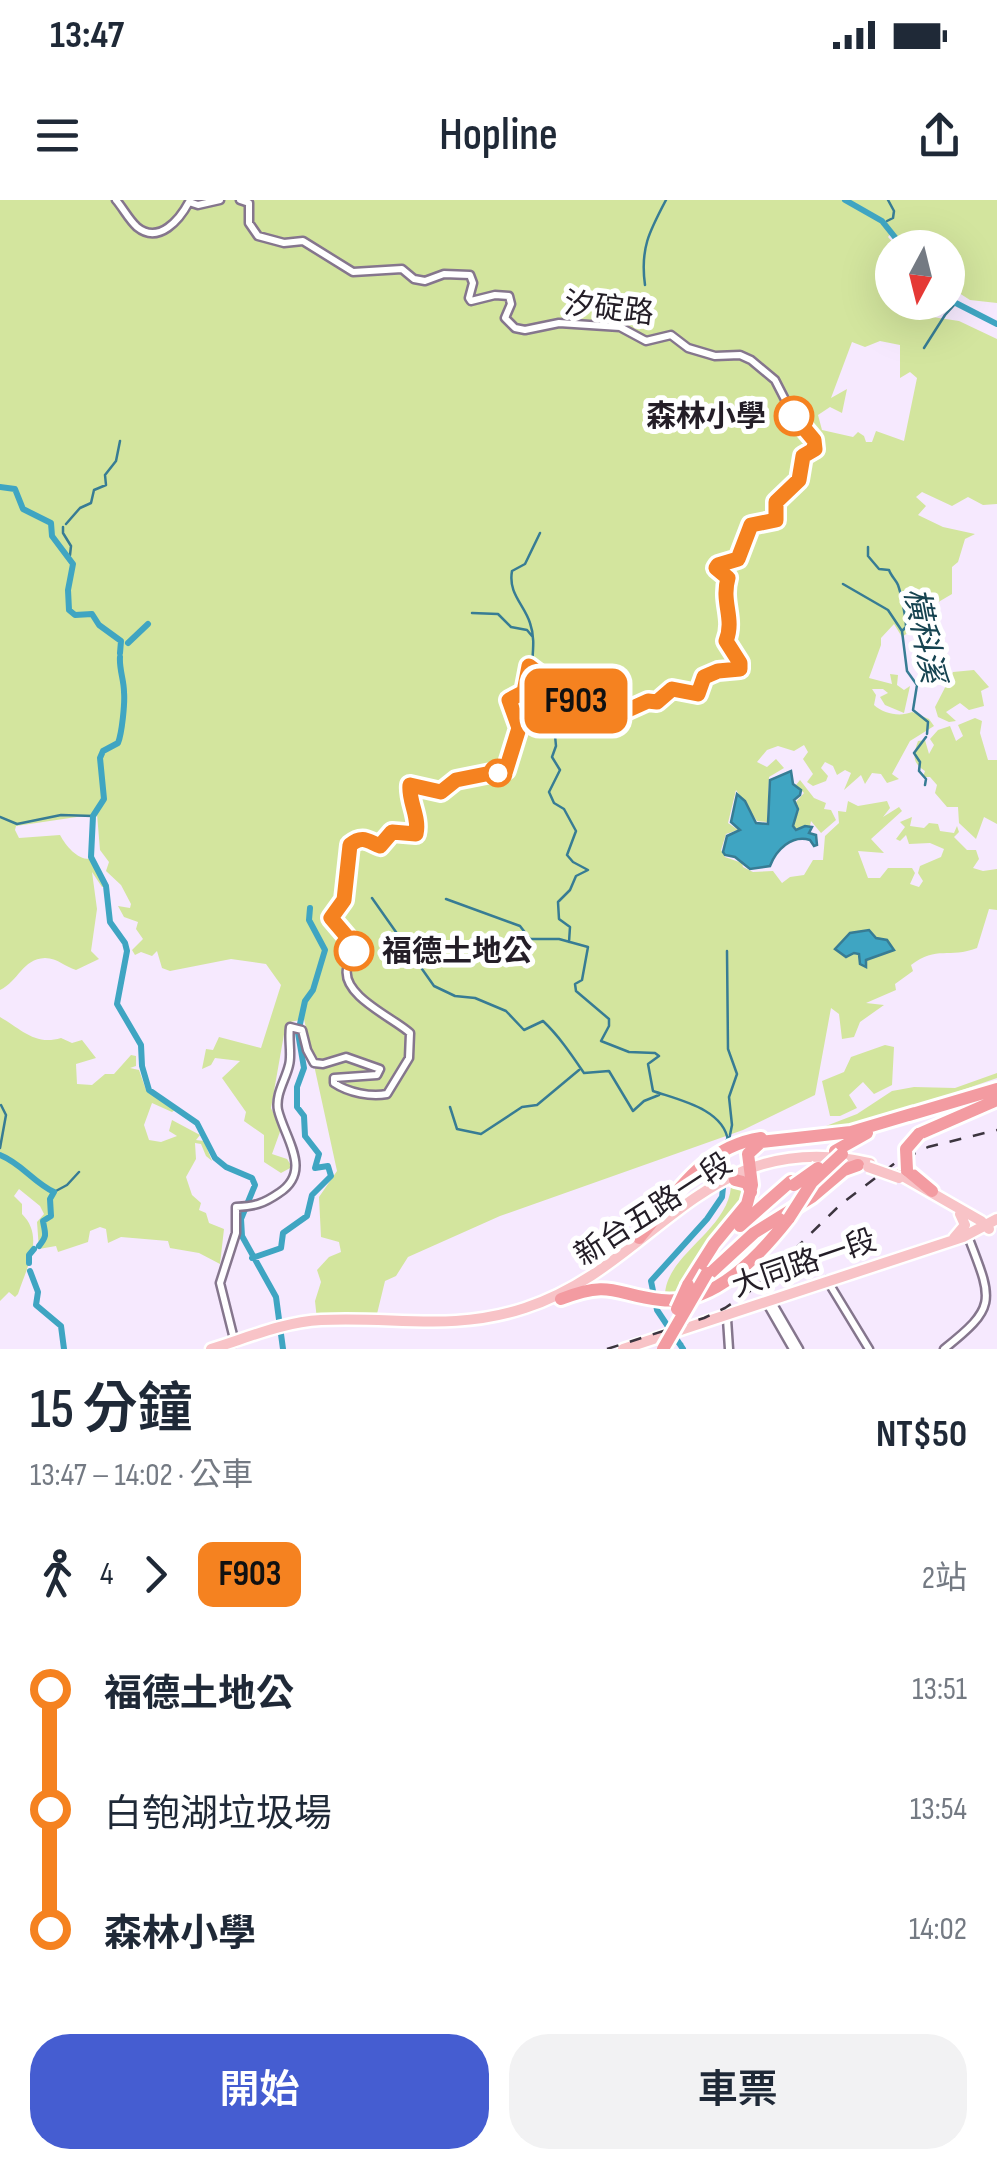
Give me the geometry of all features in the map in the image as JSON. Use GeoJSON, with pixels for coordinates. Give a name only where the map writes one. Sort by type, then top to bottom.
{"type":"FeatureCollection","features":[{"type":"Feature","properties":{"kind":"highway"},"geometry":{"type":"LineString","coordinates":[[661,1342],[702,1278],[714,1244],[744,1210],[751,1192],[743,1174],[748,1154],[761,1142],[851,1132],[997,1094]]}},
{"type":"Feature","properties":{"kind":"highway"},"geometry":{"type":"LineString","coordinates":[[932,1192],[902,1174],[906,1149],[919,1134],[997,1094]]}},
{"type":"Feature","properties":{"kind":"highway"},"geometry":{"type":"LineString","coordinates":[[661,1342],[677,1305],[712,1257],[791,1180],[899,1124],[997,1094]]}},
{"type":"Feature","properties":{"kind":"highway"},"geometry":{"type":"LineString","coordinates":[[677,1305],[728,1246],[794,1185],[915,1113]]}},
{"type":"Feature","properties":{"kind":"highway"},"geometry":{"type":"LineString","coordinates":[[639,1238],[694,1170],[714,1154],[750,1140],[818,1136]]}},
{"type":"Feature","properties":{"kind":"highway"},"geometry":{"type":"LineString","coordinates":[[824,1186],[841,1156]]}},
{"type":"Feature","properties":{"kind":"highway"},"geometry":{"type":"LineString","coordinates":[[561,1299],[602,1288],[677,1305],[700,1294],[732,1276],[758,1254],[789,1218],[812,1182],[841,1156]]}},
{"type":"Feature","properties":{"kind":"highway"},"geometry":{"type":"LineString","coordinates":[[702,1278],[746,1239],[844,1170],[865,1165]]}},
{"type":"Feature","properties":{"kind":"main road","name":"新台五路一段"},"geometry":{"type":"LineString","coordinates":[[211,1349],[286,1328],[448,1323],[524,1308],[580,1282],[708,1192],[743,1174],[801,1157],[841,1156],[902,1174],[960,1214],[991,1226]]}},
{"type":"Feature","properties":{"kind":"main road","name":"新台五路一段"},"geometry":{"type":"LineString","coordinates":[[379,1323],[430,1328],[480,1324],[561,1299],[598,1276],[708,1192]]}},
{"type":"Feature","properties":{"kind":"main road"},"geometry":{"type":"LineString","coordinates":[[932,1192],[991,1226]]}},
{"type":"Feature","properties":{"kind":"main road"},"geometry":{"type":"LineString","coordinates":[[952,1240],[964,1228],[960,1214]]}},
{"type":"Feature","properties":{"kind":"main road","name":"大同路一段"},"geometry":{"type":"LineString","coordinates":[[858,1272],[968,1239],[991,1226]]}},
{"type":"Feature","properties":{"kind":"main road","name":"大同路一段"},"geometry":{"type":"LineString","coordinates":[[661,1342],[991,1226]]}},
{"type":"Feature","properties":{"kind":"main road","name":"大同路一段"},"geometry":{"type":"LineString","coordinates":[[623,1349],[661,1342],[831,1281]]}},
{"type":"Feature","properties":{"kind":"street"},"geometry":{"type":"LineString","coordinates":[[116,200],[139,230],[162,231],[174,225],[189,202],[198,205],[220,200]]}},
{"type":"Feature","properties":{"kind":"street","name":"汐碇路"},"geometry":{"type":"LineString","coordinates":[[232,1346],[220,1291],[236,1234],[236,1207],[262,1205],[294,1180],[294,1149],[278,1108],[282,1081],[290,1063],[290,1028],[299,1027],[314,1063],[349,1058],[380,1071],[378,1075],[337,1076],[334,1080],[336,1085],[364,1094],[384,1096],[391,1091],[409,1058],[411,1035],[364,1001],[352,986],[347,969],[354,945],[331,918],[344,900],[350,845],[368,839],[380,846],[392,832],[416,834],[418,821],[412,809],[410,785],[441,792],[456,780],[506,770],[519,728],[509,700],[524,692],[529,666],[585,708],[603,703],[617,715],[648,701],[657,702],[672,689],[698,694],[704,677],[740,669],[726,641],[732,625],[724,600],[728,578],[717,571],[718,565],[738,559],[751,525],[776,520],[776,502],[799,480],[800,461],[816,444],[796,421],[775,380],[746,357],[715,356],[688,348],[670,335],[646,341],[620,327],[558,323],[525,330],[514,328],[505,318],[511,304],[508,296],[471,301],[470,274],[444,274],[425,281],[402,270],[353,272],[303,241],[284,243],[258,236],[249,223],[249,203],[240,200]]}},
{"type":"Feature","properties":{"kind":"street"},"geometry":{"type":"LineString","coordinates":[[944,1349],[976,1324],[986,1306],[986,1284],[968,1239]]}},
{"type":"Feature","properties":{"kind":"street"},"geometry":{"type":"LineString","coordinates":[[831,1281],[870,1349]]}},
{"type":"Feature","properties":{"kind":"street"},"geometry":{"type":"LineString","coordinates":[[816,1288],[826,1288],[838,1298]]}},
{"type":"Feature","properties":{"kind":"street"},"geometry":{"type":"LineString","coordinates":[[769,1302],[796,1349]]}},
{"type":"Feature","properties":{"kind":"street"},"geometry":{"type":"LineString","coordinates":[[728,1318],[729,1349]]}},
{"type":"Feature","properties":{"kind":"green space"},"geometry":{"type":"Polygon","coordinates":[[[0,200],[997,200],[997,303],[965,297],[965,230],[875,230],[875,320],[959,321],[997,339],[997,504],[983,505],[968,497],[952,506],[922,492],[916,497],[926,506],[918,515],[943,527],[975,534],[965,539],[958,562],[952,567],[952,594],[930,607],[926,592],[906,594],[907,608],[908,601],[914,601],[914,609],[907,609],[909,632],[902,637],[894,624],[881,638],[869,678],[892,684],[890,674],[898,675],[897,685],[904,690],[910,686],[904,713],[885,705],[880,697],[888,693],[883,689],[872,689],[876,695],[874,705],[892,714],[902,714],[912,712],[929,719],[934,726],[910,741],[892,774],[899,779],[887,783],[881,774],[872,773],[865,784],[861,775],[844,790],[851,773],[845,770],[837,775],[833,766],[825,762],[821,768],[828,776],[826,781],[813,786],[807,782],[813,774],[803,759],[808,752],[804,745],[794,751],[778,746],[767,750],[757,762],[767,767],[776,759],[784,768],[769,777],[767,822],[757,821],[736,790],[728,823],[738,830],[726,834],[721,850],[725,857],[753,872],[773,871],[782,883],[804,875],[813,860],[823,860],[825,836],[839,823],[838,811],[846,812],[848,801],[858,806],[887,801],[890,808],[883,817],[899,807],[902,811],[871,839],[884,853],[858,851],[868,878],[880,878],[888,868],[912,868],[915,873],[910,884],[919,887],[923,881],[918,873],[920,866],[941,857],[944,849],[930,843],[909,844],[906,835],[900,841],[896,839],[905,827],[900,822],[912,817],[910,826],[938,824],[940,831],[954,833],[957,826],[959,832],[954,837],[967,850],[976,850],[979,859],[973,868],[997,869],[997,910],[989,909],[977,948],[928,955],[911,965],[913,971],[895,984],[896,990],[866,1003],[884,1005],[860,1022],[854,1037],[842,1039],[839,1014],[831,1008],[815,1095],[743,1130],[500,1216],[408,1257],[396,1276],[385,1281],[376,1318],[317,1320],[315,1301],[321,1282],[317,1270],[329,1257],[341,1252],[339,1242],[321,1237],[319,1197],[337,1171],[304,1019],[286,1023],[271,1108],[281,1129],[272,1154],[287,1159],[292,1167],[281,1173],[264,1162],[264,1135],[244,1121],[246,1112],[222,1078],[240,1061],[215,1058],[202,1069],[206,1049],[213,1050],[219,1037],[261,1048],[281,985],[266,964],[231,959],[170,971],[162,968],[157,951],[152,956],[141,952],[135,955],[132,950],[143,939],[136,929],[138,922],[124,917],[118,906],[130,908],[131,904],[121,885],[106,871],[109,862],[100,850],[97,814],[16,826],[15,830],[19,838],[60,835],[72,851],[89,859],[105,886],[92,872],[97,909],[91,951],[99,959],[76,970],[54,959],[37,959],[0,990],[0,200]],[[880,341],[865,347],[852,342],[831,398],[847,389],[842,413],[830,407],[818,415],[822,430],[853,437],[858,432],[866,442],[872,442],[876,431],[904,441],[917,378],[910,372],[900,378],[900,345],[880,341]]]}},
{"type":"Feature","properties":{"kind":"green space"},"geometry":{"type":"Polygon","coordinates":[[[974,670],[989,687],[981,691],[984,706],[969,710],[960,703],[946,712],[956,721],[938,717],[935,707],[953,672],[974,670]]]}},
{"type":"Feature","properties":{"kind":"green space"},"geometry":{"type":"Polygon","coordinates":[[[975,718],[982,721],[980,733],[988,760],[997,760],[997,824],[984,817],[976,839],[959,823],[958,807],[947,807],[935,793],[937,785],[930,777],[923,777],[925,771],[915,755],[918,741],[925,740],[929,754],[934,745],[930,739],[938,730],[950,726],[956,741],[963,736],[958,725],[975,718]]]}},
{"type":"Feature","properties":{"kind":"green space"},"geometry":{"type":"Polygon","coordinates":[[[800,780],[814,798],[826,803],[824,809],[831,810],[836,820],[821,833],[811,821],[810,826],[796,829],[793,825],[799,810],[795,803],[804,793],[796,785],[800,780]]]}},
{"type":"Feature","properties":{"kind":"green space"},"geometry":{"type":"Polygon","coordinates":[[[0,1017],[43,1040],[82,1040],[96,1058],[76,1064],[77,1084],[92,1085],[105,1074],[114,1074],[131,1055],[136,1056],[136,1066],[130,1068],[139,1070],[146,1090],[175,1110],[152,1103],[144,1125],[149,1140],[161,1142],[177,1136],[169,1131],[172,1120],[200,1135],[196,1140],[204,1141],[212,1161],[201,1144],[195,1143],[196,1159],[186,1177],[192,1195],[201,1203],[199,1210],[206,1213],[209,1223],[224,1229],[220,1264],[199,1253],[170,1248],[168,1241],[121,1237],[108,1243],[106,1229],[100,1227],[90,1231],[88,1242],[58,1252],[56,1246],[39,1249],[37,1222],[44,1214],[19,1189],[14,1196],[22,1204],[22,1214],[32,1232],[32,1252],[18,1294],[15,1297],[9,1292],[0,1301],[0,1017]]]}},
{"type":"Feature","properties":{"kind":"green space"},"geometry":{"type":"Polygon","coordinates":[[[885,1045],[894,1047],[892,1085],[874,1094],[863,1082],[849,1095],[857,1108],[830,1116],[822,1081],[844,1072],[851,1057],[885,1045]]]}},
{"type":"Feature","properties":{"kind":"green space"},"geometry":{"type":"Polygon","coordinates":[[[997,1073],[997,1078],[867,1123],[808,1133],[857,1114],[892,1091],[955,1088],[997,1073]]]}},
{"type":"Feature","properties":{"kind":"green space"},"geometry":{"type":"Polygon","coordinates":[[[741,1182],[749,1192],[677,1299],[665,1298],[674,1269],[719,1217],[731,1187],[741,1182]]]}},
{"type":"Feature","properties":{"kind":"water"},"geometry":{"type":"Polygon","coordinates":[[[791,771],[793,784],[801,790],[794,800],[798,809],[793,826],[796,830],[812,827],[809,833],[816,835],[817,845],[810,840],[791,841],[776,854],[770,866],[750,869],[735,857],[725,855],[727,836],[740,830],[731,822],[737,794],[756,823],[768,824],[770,780],[791,771]]]}},
{"type":"Feature","properties":{"kind":"water"},"geometry":{"type":"Polygon","coordinates":[[[869,930],[876,938],[887,940],[894,950],[866,960],[866,967],[860,964],[859,954],[846,957],[835,949],[850,933],[869,930]]]}},
{"type":"Feature","properties":{"kind":"waterway"},"geometry":{"type":"LineString","coordinates":[[645,285],[647,241],[666,200]]}},
{"type":"Feature","properties":{"kind":"waterway"},"geometry":{"type":"LineString","coordinates":[[845,200],[882,221],[889,230]]}},
{"type":"Feature","properties":{"kind":"waterway"},"geometry":{"type":"LineString","coordinates":[[887,221],[893,218],[894,211],[888,200]]}},
{"type":"Feature","properties":{"kind":"waterway"},"geometry":{"type":"LineString","coordinates":[[965,308],[997,324]]}},
{"type":"Feature","properties":{"kind":"waterway"},"geometry":{"type":"LineString","coordinates":[[924,348],[942,320]]}},
{"type":"Feature","properties":{"kind":"waterway"},"geometry":{"type":"LineString","coordinates":[[66,524],[80,508],[91,503],[94,490],[106,485],[105,475],[116,461],[120,441]]}},
{"type":"Feature","properties":{"kind":"waterway"},"geometry":{"type":"LineString","coordinates":[[0,487],[15,489],[23,509],[51,523],[52,536],[73,564],[69,610],[75,615],[92,614],[99,625],[121,641],[120,653]]}},
{"type":"Feature","properties":{"kind":"waterway"},"geometry":{"type":"LineString","coordinates":[[63,527],[71,546],[70,555]]}},
{"type":"Feature","properties":{"kind":"waterway"},"geometry":{"type":"LineString","coordinates":[[532,664],[532,628],[511,579],[512,571],[525,564],[540,533]]}},
{"type":"Feature","properties":{"kind":"waterway","name":"橫科溪"},"geometry":{"type":"LineString","coordinates":[[868,547],[868,556],[879,569],[889,570],[899,589],[906,623],[902,631],[907,671],[917,685],[913,710],[928,722],[927,734]]}},
{"type":"Feature","properties":{"kind":"waterway"},"geometry":{"type":"LineString","coordinates":[[843,584],[888,610],[902,631]]}},
{"type":"Feature","properties":{"kind":"waterway"},"geometry":{"type":"LineString","coordinates":[[472,613],[498,614],[511,627],[527,630],[532,636]]}},
{"type":"Feature","properties":{"kind":"waterway"},"geometry":{"type":"LineString","coordinates":[[128,643],[148,624]]}},
{"type":"Feature","properties":{"kind":"waterway"},"geometry":{"type":"LineString","coordinates":[[120,657],[122,725],[118,743],[103,751],[100,758],[104,799],[93,816],[91,857],[106,886],[110,922],[127,951],[117,1004],[141,1045],[149,1090],[197,1123],[215,1158],[252,1178],[255,1185],[241,1219],[242,1236],[276,1297],[283,1349]]}},
{"type":"Feature","properties":{"kind":"waterway"},"geometry":{"type":"LineString","coordinates":[[532,672],[539,708],[546,710],[544,719],[554,725],[556,746],[552,757],[560,770],[549,792],[576,831],[567,855],[588,870],[576,876],[570,890],[558,902],[559,919],[570,927],[569,942]]}},
{"type":"Feature","properties":{"kind":"waterway","name":"橫科溪"},"geometry":{"type":"LineString","coordinates":[[925,785],[914,753],[926,737]]}},
{"type":"Feature","properties":{"kind":"waterway"},"geometry":{"type":"LineString","coordinates":[[0,817],[17,824],[61,815],[93,816]]}},
{"type":"Feature","properties":{"kind":"waterway"},"geometry":{"type":"LineString","coordinates":[[372,898],[434,986],[506,1011],[524,1030],[543,1021],[584,1073],[609,1071],[633,1111],[659,1095]]}},
{"type":"Feature","properties":{"kind":"waterway"},"geometry":{"type":"LineString","coordinates":[[446,899],[520,926],[530,939],[559,939],[588,947],[582,980],[575,984],[576,991],[609,1019],[601,1041],[629,1052],[659,1056],[648,1064],[653,1091],[709,1113],[725,1130],[728,1141]]}},
{"type":"Feature","properties":{"kind":"waterway"},"geometry":{"type":"LineString","coordinates":[[252,1258],[281,1248],[283,1233],[307,1216],[312,1195],[331,1176],[328,1166],[315,1168],[319,1154],[305,1136],[304,1116],[297,1107],[297,1087],[304,1068],[298,1033],[305,1001],[313,990],[325,950],[309,920],[310,908]]}},
{"type":"Feature","properties":{"kind":"waterway"},"geometry":{"type":"LineString","coordinates":[[727,951],[728,1049],[737,1074],[729,1097],[729,1140]]}},
{"type":"Feature","properties":{"kind":"waterway"},"geometry":{"type":"LineString","coordinates":[[450,1107],[457,1129],[481,1134],[522,1107],[537,1105],[579,1070]]}},
{"type":"Feature","properties":{"kind":"waterway"},"geometry":{"type":"LineString","coordinates":[[0,1148],[6,1115],[1,1105]]}},
{"type":"Feature","properties":{"kind":"waterway"},"geometry":{"type":"LineString","coordinates":[[683,1349],[657,1310],[651,1281],[722,1197],[728,1141]]}},
{"type":"Feature","properties":{"kind":"waterway"},"geometry":{"type":"LineString","coordinates":[[0,1155],[54,1192],[50,1199],[51,1216],[43,1221],[45,1237],[39,1246]]}},
{"type":"Feature","properties":{"kind":"waterway"},"geometry":{"type":"LineString","coordinates":[[54,1192],[79,1172]]}},
{"type":"Feature","properties":{"kind":"waterway"},"geometry":{"type":"LineString","coordinates":[[29,1263],[34,1249]]}},
{"type":"Feature","properties":{"kind":"waterway"},"geometry":{"type":"LineString","coordinates":[[30,1271],[38,1292],[36,1305],[61,1326],[64,1349]]}},
{"type":"Feature","properties":{"kind":"waterway"},"geometry":{"type":"LineString","coordinates":[[672,1342],[682,1344]]}},
{"type":"Feature","properties":{"kind":"railway"},"geometry":{"type":"LineString","coordinates":[[607,1349],[725,1308],[756,1287],[840,1205],[895,1163],[928,1147],[997,1130]]}},
{"type":"Feature","properties":{"kind":"bus line","name":"F903"},"geometry":{"type":"LineString","coordinates":[[354,951],[354,945],[331,918],[344,900],[350,845],[368,839],[380,846],[394,831],[416,834],[418,821],[412,809],[410,785],[441,792],[456,780],[506,770],[519,728],[509,700],[524,692],[526,668],[534,667],[550,685],[585,708],[603,703],[614,715],[648,701],[657,702],[672,689],[698,694],[704,677],[712,672],[740,669],[726,641],[732,625],[724,600],[729,581],[716,568],[738,559],[751,525],[776,520],[776,502],[799,480],[803,456],[815,449],[814,440],[794,416]]}},
{"type":"Feature","properties":{"kind":"place","name":"森林小學"},"geometry":{"type":"Point","coordinates":[794,416]}},
{"type":"Feature","properties":{"kind":"place","name":"福德土地公"},"geometry":{"type":"Point","coordinates":[354,951]}}]}
